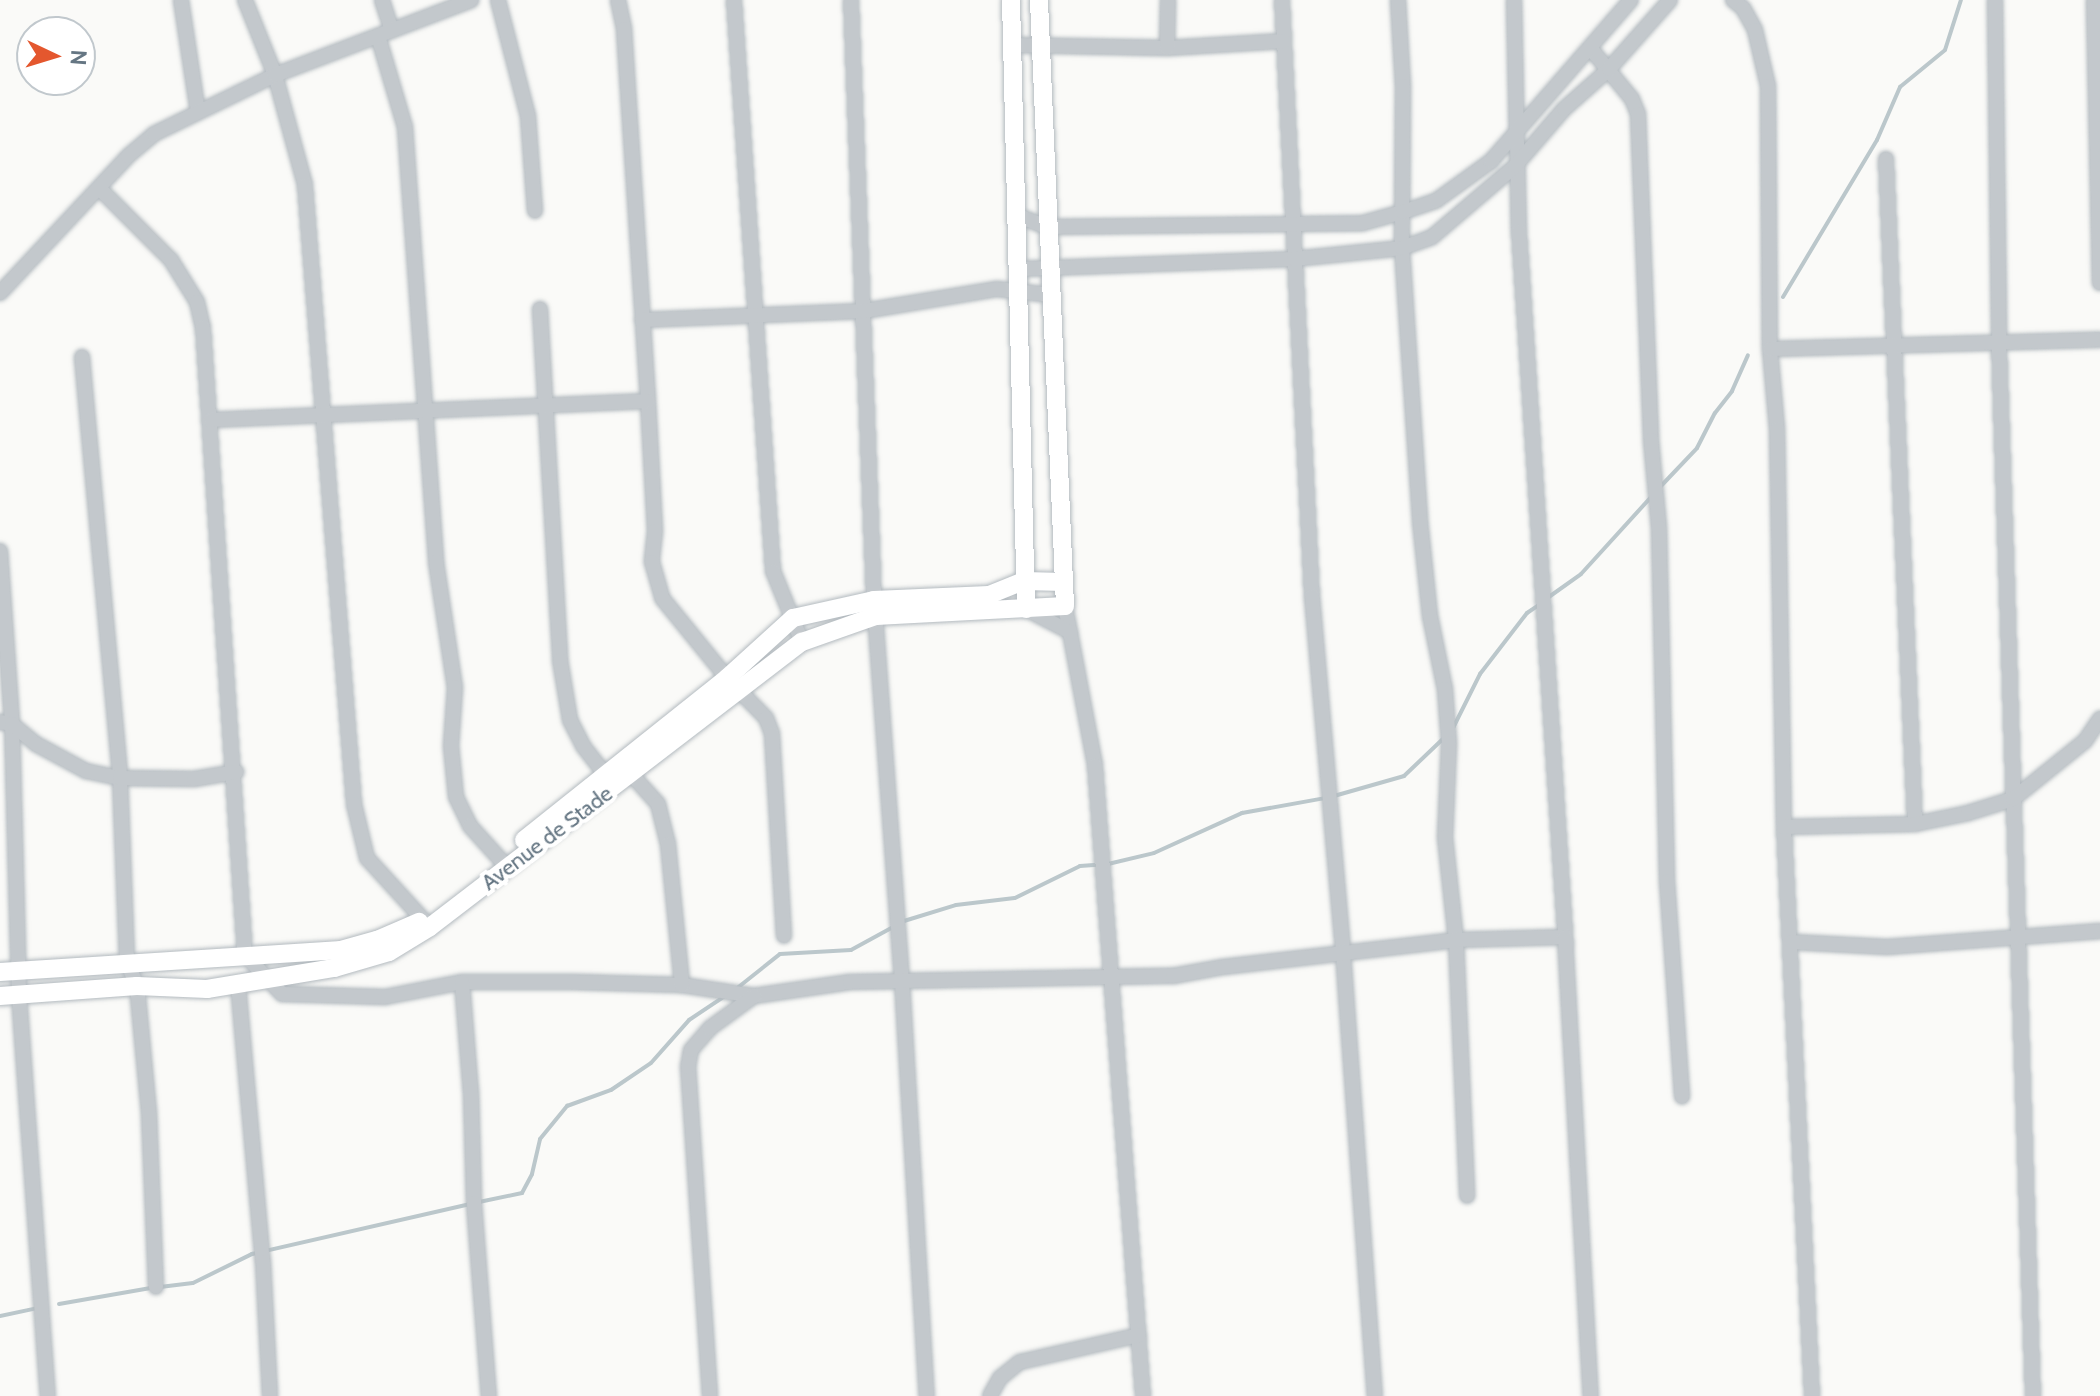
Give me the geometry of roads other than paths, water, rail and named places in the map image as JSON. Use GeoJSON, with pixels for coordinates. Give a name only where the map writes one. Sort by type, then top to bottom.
{"type":"FeatureCollection","features":[{"type":"Feature","properties":{"kind":"street"},"geometry":{"type":"LineString","coordinates":[[181,0],[198,112]]}},
{"type":"Feature","properties":{"kind":"street"},"geometry":{"type":"LineString","coordinates":[[9,971],[341,950],[427,924],[367,858],[354,804],[305,185],[275,75],[245,0]]}},
{"type":"Feature","properties":{"kind":"street"},"geometry":{"type":"LineString","coordinates":[[382,0],[392,30]]}},
{"type":"Feature","properties":{"kind":"street"},"geometry":{"type":"LineString","coordinates":[[0,293],[154,134],[275,75],[471,0]]}},
{"type":"Feature","properties":{"kind":"street"},"geometry":{"type":"LineString","coordinates":[[498,0],[528,116],[535,211]]}},
{"type":"Feature","properties":{"kind":"street"},"geometry":{"type":"LineString","coordinates":[[618,0],[624,29],[648,401],[655,574],[662,598],[732,684],[766,718],[772,734],[784,936]]}},
{"type":"Feature","properties":{"kind":"street"},"geometry":{"type":"LineString","coordinates":[[734,0],[773,571],[802,642]]}},
{"type":"Feature","properties":{"kind":"street"},"geometry":{"type":"LineString","coordinates":[[851,0],[875,608],[927,1396]]}},
{"type":"Feature","properties":{"kind":"street"},"geometry":{"type":"LineString","coordinates":[[1011,0],[1019,216],[1020,269],[1016,290],[1026,609],[1070,632]]}},
{"type":"Feature","properties":{"kind":"street"},"geometry":{"type":"LineString","coordinates":[[1039,0],[1046,227],[1065,606],[1092,740],[1143,1396]]}},
{"type":"Feature","properties":{"kind":"street"},"geometry":{"type":"LineString","coordinates":[[1167,48],[1168,0]]}},
{"type":"Feature","properties":{"kind":"street"},"geometry":{"type":"LineString","coordinates":[[1282,0],[1312,596],[1343,952],[1375,1396]]}},
{"type":"Feature","properties":{"kind":"street"},"geometry":{"type":"LineString","coordinates":[[1398,0],[1402,248],[1420,521],[1430,616],[1445,689],[1449,743],[1445,837],[1456,940],[1467,1196]]}},
{"type":"Feature","properties":{"kind":"street"},"geometry":{"type":"LineString","coordinates":[[1514,0],[1518,130],[1515,166],[1592,1396]]}},
{"type":"Feature","properties":{"kind":"street"},"geometry":{"type":"LineString","coordinates":[[1019,216],[1046,227],[1363,223],[1403,212],[1437,200],[1491,161],[1631,0]]}},
{"type":"Feature","properties":{"kind":"street"},"geometry":{"type":"LineString","coordinates":[[1020,269],[1294,259],[1402,248],[1432,237],[1515,166],[1564,109],[1609,69],[1670,0]]}},
{"type":"Feature","properties":{"kind":"street"},"geometry":{"type":"LineString","coordinates":[[1733,0],[1743,8],[1755,30],[1768,86],[1770,349],[1777,429],[1784,827],[1812,1396]]}},
{"type":"Feature","properties":{"kind":"street"},"geometry":{"type":"LineString","coordinates":[[1995,0],[1999,344],[2033,1396]]}},
{"type":"Feature","properties":{"kind":"street"},"geometry":{"type":"LineString","coordinates":[[2094,0],[2100,283]]}},
{"type":"Feature","properties":{"kind":"street"},"geometry":{"type":"LineString","coordinates":[[378,36],[405,127],[436,562],[455,687],[451,746],[456,797],[470,826],[504,863],[606,775],[732,684],[793,618],[989,595],[1024,581],[1064,582]]}},
{"type":"Feature","properties":{"kind":"street"},"geometry":{"type":"LineString","coordinates":[[1012,45],[1167,48],[1284,41]]}},
{"type":"Feature","properties":{"kind":"street"},"geometry":{"type":"LineString","coordinates":[[1591,49],[1632,99],[1638,114],[1651,440],[1659,528],[1667,881],[1682,1096]]}},
{"type":"Feature","properties":{"kind":"street"},"geometry":{"type":"LineString","coordinates":[[1886,159],[1915,824]]}},
{"type":"Feature","properties":{"kind":"street"},"geometry":{"type":"LineString","coordinates":[[99,188],[171,260],[197,302],[203,327],[236,772],[245,955],[282,994],[385,997],[462,982],[682,985],[754,996],[850,982],[1199,974],[1223,967],[1456,940],[1565,937]]}},
{"type":"Feature","properties":{"kind":"street"},"geometry":{"type":"LineString","coordinates":[[642,320],[864,311],[997,289],[1051,295]]}},
{"type":"Feature","properties":{"kind":"street"},"geometry":{"type":"LineString","coordinates":[[540,309],[564,691],[570,720],[583,746],[606,775]]}},
{"type":"Feature","properties":{"kind":"street"},"geometry":{"type":"LineString","coordinates":[[1770,349],[1896,343],[1999,344],[2100,340]]}},
{"type":"Feature","properties":{"kind":"street"},"geometry":{"type":"LineString","coordinates":[[82,357],[120,778],[127,962],[137,986],[155,1214],[156,1287]]}},
{"type":"Feature","properties":{"kind":"street"},"geometry":{"type":"LineString","coordinates":[[211,420],[648,401]]}},
{"type":"Feature","properties":{"kind":"street"},"geometry":{"type":"LineString","coordinates":[[0,551],[6,723],[9,995],[48,1396]]}},
{"type":"Feature","properties":{"kind":"street","name":"Avenue de Stade"},"geometry":{"type":"LineString","coordinates":[[9,995],[137,986],[207,989],[334,968],[389,952],[504,863],[632,775],[732,684],[802,642],[875,608],[1026,609],[1065,606]]}},
{"type":"Feature","properties":{"kind":"street"},"geometry":{"type":"LineString","coordinates":[[1784,827],[1915,824],[1968,813],[2013,799],[2085,741],[2100,719]]}},
{"type":"Feature","properties":{"kind":"street"},"geometry":{"type":"LineString","coordinates":[[6,723],[36,744],[86,771],[120,778],[194,779],[236,772]]}},
{"type":"Feature","properties":{"kind":"street"},"geometry":{"type":"LineString","coordinates":[[606,775],[632,775],[658,804],[665,821],[682,985]]}},
{"type":"Feature","properties":{"kind":"street"},"geometry":{"type":"LineString","coordinates":[[1791,942],[1887,947],[2016,934],[2100,931]]}},
{"type":"Feature","properties":{"kind":"street"},"geometry":{"type":"LineString","coordinates":[[462,982],[471,1093],[474,1203],[489,1396]]}},
{"type":"Feature","properties":{"kind":"street"},"geometry":{"type":"LineString","coordinates":[[238,984],[263,1262],[270,1396]]}},
{"type":"Feature","properties":{"kind":"street"},"geometry":{"type":"LineString","coordinates":[[710,1396],[688,1067],[691,1050],[710,1028],[754,996]]}},
{"type":"Feature","properties":{"kind":"street"},"geometry":{"type":"LineString","coordinates":[[990,1396],[1000,1378],[1020,1362],[1139,1335]]}},
{"type":"Feature","properties":{"kind":"waterway"},"geometry":{"type":"LineString","coordinates":[[1783,297],[1877,140],[1900,87],[1945,50],[1961,0]]}},
{"type":"Feature","properties":{"kind":"waterway"},"geometry":{"type":"LineString","coordinates":[[1661,486],[1697,448],[1715,413],[1732,391],[1748,355]]}},
{"type":"Feature","properties":{"kind":"waterway"},"geometry":{"type":"LineString","coordinates":[[1546,599],[1581,574],[1651,497]]}},
{"type":"Feature","properties":{"kind":"waterway"},"geometry":{"type":"LineString","coordinates":[[1452,730],[1480,674],[1527,613],[1539,605]]}},
{"type":"Feature","properties":{"kind":"waterway"},"geometry":{"type":"LineString","coordinates":[[1334,796],[1404,776],[1446,736]]}},
{"type":"Feature","properties":{"kind":"waterway"},"geometry":{"type":"LineString","coordinates":[[736,989],[780,954],[851,950],[904,921],[956,905],[1015,898],[1080,866],[1108,864],[1154,853],[1242,813],[1325,798]]}},
{"type":"Feature","properties":{"kind":"waterway"},"geometry":{"type":"LineString","coordinates":[[479,1202],[522,1193],[532,1174],[540,1139],[567,1106],[611,1090],[651,1063],[689,1020],[725,996]]}},
{"type":"Feature","properties":{"kind":"waterway"},"geometry":{"type":"LineString","coordinates":[[160,1287],[193,1283],[252,1254],[471,1204]]}},
{"type":"Feature","properties":{"kind":"waterway"},"geometry":{"type":"LineString","coordinates":[[59,1304],[151,1288]]}},
{"type":"Feature","properties":{"kind":"waterway"},"geometry":{"type":"LineString","coordinates":[[0,1316],[37,1308]]}}]}
